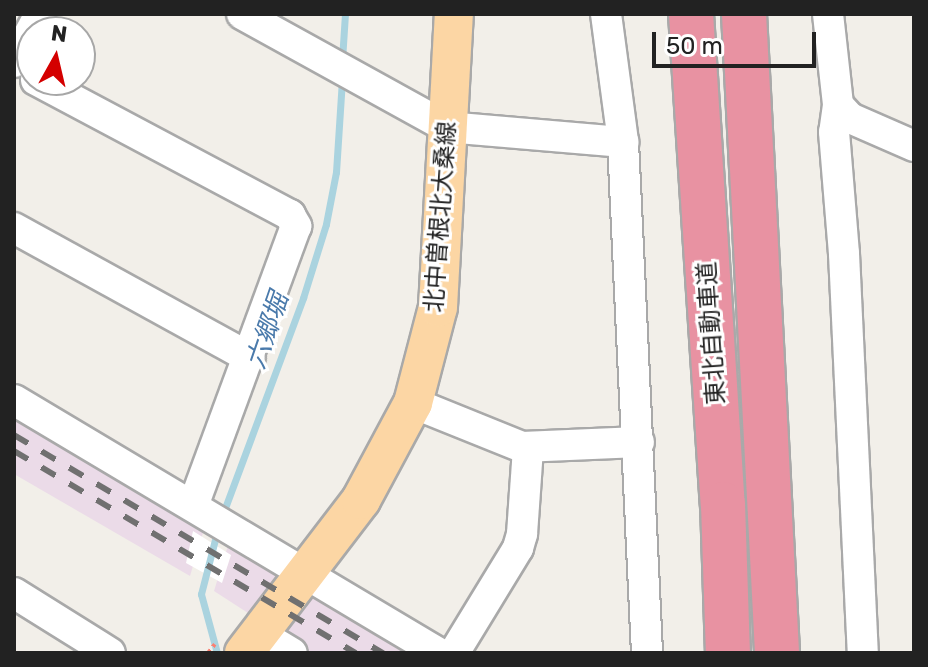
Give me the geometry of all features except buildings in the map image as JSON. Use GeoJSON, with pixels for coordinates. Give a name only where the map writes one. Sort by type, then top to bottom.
{"type":"FeatureCollection","features":[{"type":"Feature","properties":{"kind":"highway","name":"東北自動車道"},"geometry":{"type":"LineString","coordinates":[[691,14],[723,504],[728,653]]}},
{"type":"Feature","properties":{"kind":"highway","name":"東北自動車道"},"geometry":{"type":"LineString","coordinates":[[744,14],[777,653]]}},
{"type":"Feature","properties":{"kind":"main road","name":"北中曽根北大桑線"},"geometry":{"type":"LineString","coordinates":[[251,646],[361,500],[413,403],[438,307],[454,14]]}},
{"type":"Feature","properties":{"kind":"street"},"geometry":{"type":"LineString","coordinates":[[14,62],[40,14]]}},
{"type":"Feature","properties":{"kind":"street"},"geometry":{"type":"LineString","coordinates":[[606,14],[623,142],[647,653]]}},
{"type":"Feature","properties":{"kind":"street"},"geometry":{"type":"LineString","coordinates":[[828,14],[838,105],[834,132],[844,254],[863,653]]}},
{"type":"Feature","properties":{"kind":"street"},"geometry":{"type":"LineString","coordinates":[[251,16],[447,127],[471,132],[623,142]]}},
{"type":"Feature","properties":{"kind":"street"},"geometry":{"type":"LineString","coordinates":[[66,96],[290,215],[296,226],[250,358],[211,516]]}},
{"type":"Feature","properties":{"kind":"street"},"geometry":{"type":"LineString","coordinates":[[838,105],[850,118],[914,146]]}},
{"type":"Feature","properties":{"kind":"street"},"geometry":{"type":"LineString","coordinates":[[14,228],[250,358]]}},
{"type":"Feature","properties":{"kind":"street"},"geometry":{"type":"LineString","coordinates":[[14,400],[439,653]]}},
{"type":"Feature","properties":{"kind":"street"},"geometry":{"type":"LineString","coordinates":[[413,403],[528,448],[639,442]]}},
{"type":"Feature","properties":{"kind":"street"},"geometry":{"type":"LineString","coordinates":[[454,653],[518,548],[522,534],[528,448]]}},
{"type":"Feature","properties":{"kind":"street"},"geometry":{"type":"LineString","coordinates":[[14,593],[110,653]]}},
{"type":"Feature","properties":{"kind":"street"},"geometry":{"type":"LineString","coordinates":[[251,646],[292,653]]}},
{"type":"Feature","properties":{"kind":"shaded area"},"geometry":{"type":"Polygon","coordinates":[[[14,413],[205,526],[190,576],[14,474],[14,413]]]}},
{"type":"Feature","properties":{"kind":"shaded area"},"geometry":{"type":"Polygon","coordinates":[[[230,539],[285,575],[258,612],[248,613],[214,591],[230,539]]]}},
{"type":"Feature","properties":{"kind":"shaded area"},"geometry":{"type":"Polygon","coordinates":[[[311,592],[421,653],[310,653],[282,637],[282,630],[311,592]]]}},
{"type":"Feature","properties":{"kind":"pier"},"geometry":{"type":"Polygon","coordinates":[[[193,531],[231,555],[222,583],[186,563],[193,531]]]}},
{"type":"Feature","properties":{"kind":"waterway","name":"六郷堀"},"geometry":{"type":"LineString","coordinates":[[342,60],[345,14]]}},
{"type":"Feature","properties":{"kind":"waterway","name":"六郷堀"},"geometry":{"type":"LineString","coordinates":[[222,516],[303,298],[326,224],[336,172],[342,80]]}},
{"type":"Feature","properties":{"kind":"waterway","name":"六郷堀"},"geometry":{"type":"LineString","coordinates":[[217,653],[201,594],[218,528]]}},
{"type":"Feature","properties":{"kind":"railway"},"geometry":{"type":"LineString","coordinates":[[14,435],[383,653]]}},
{"type":"Feature","properties":{"kind":"railway"},"geometry":{"type":"LineString","coordinates":[[14,451],[356,653]]}}]}
